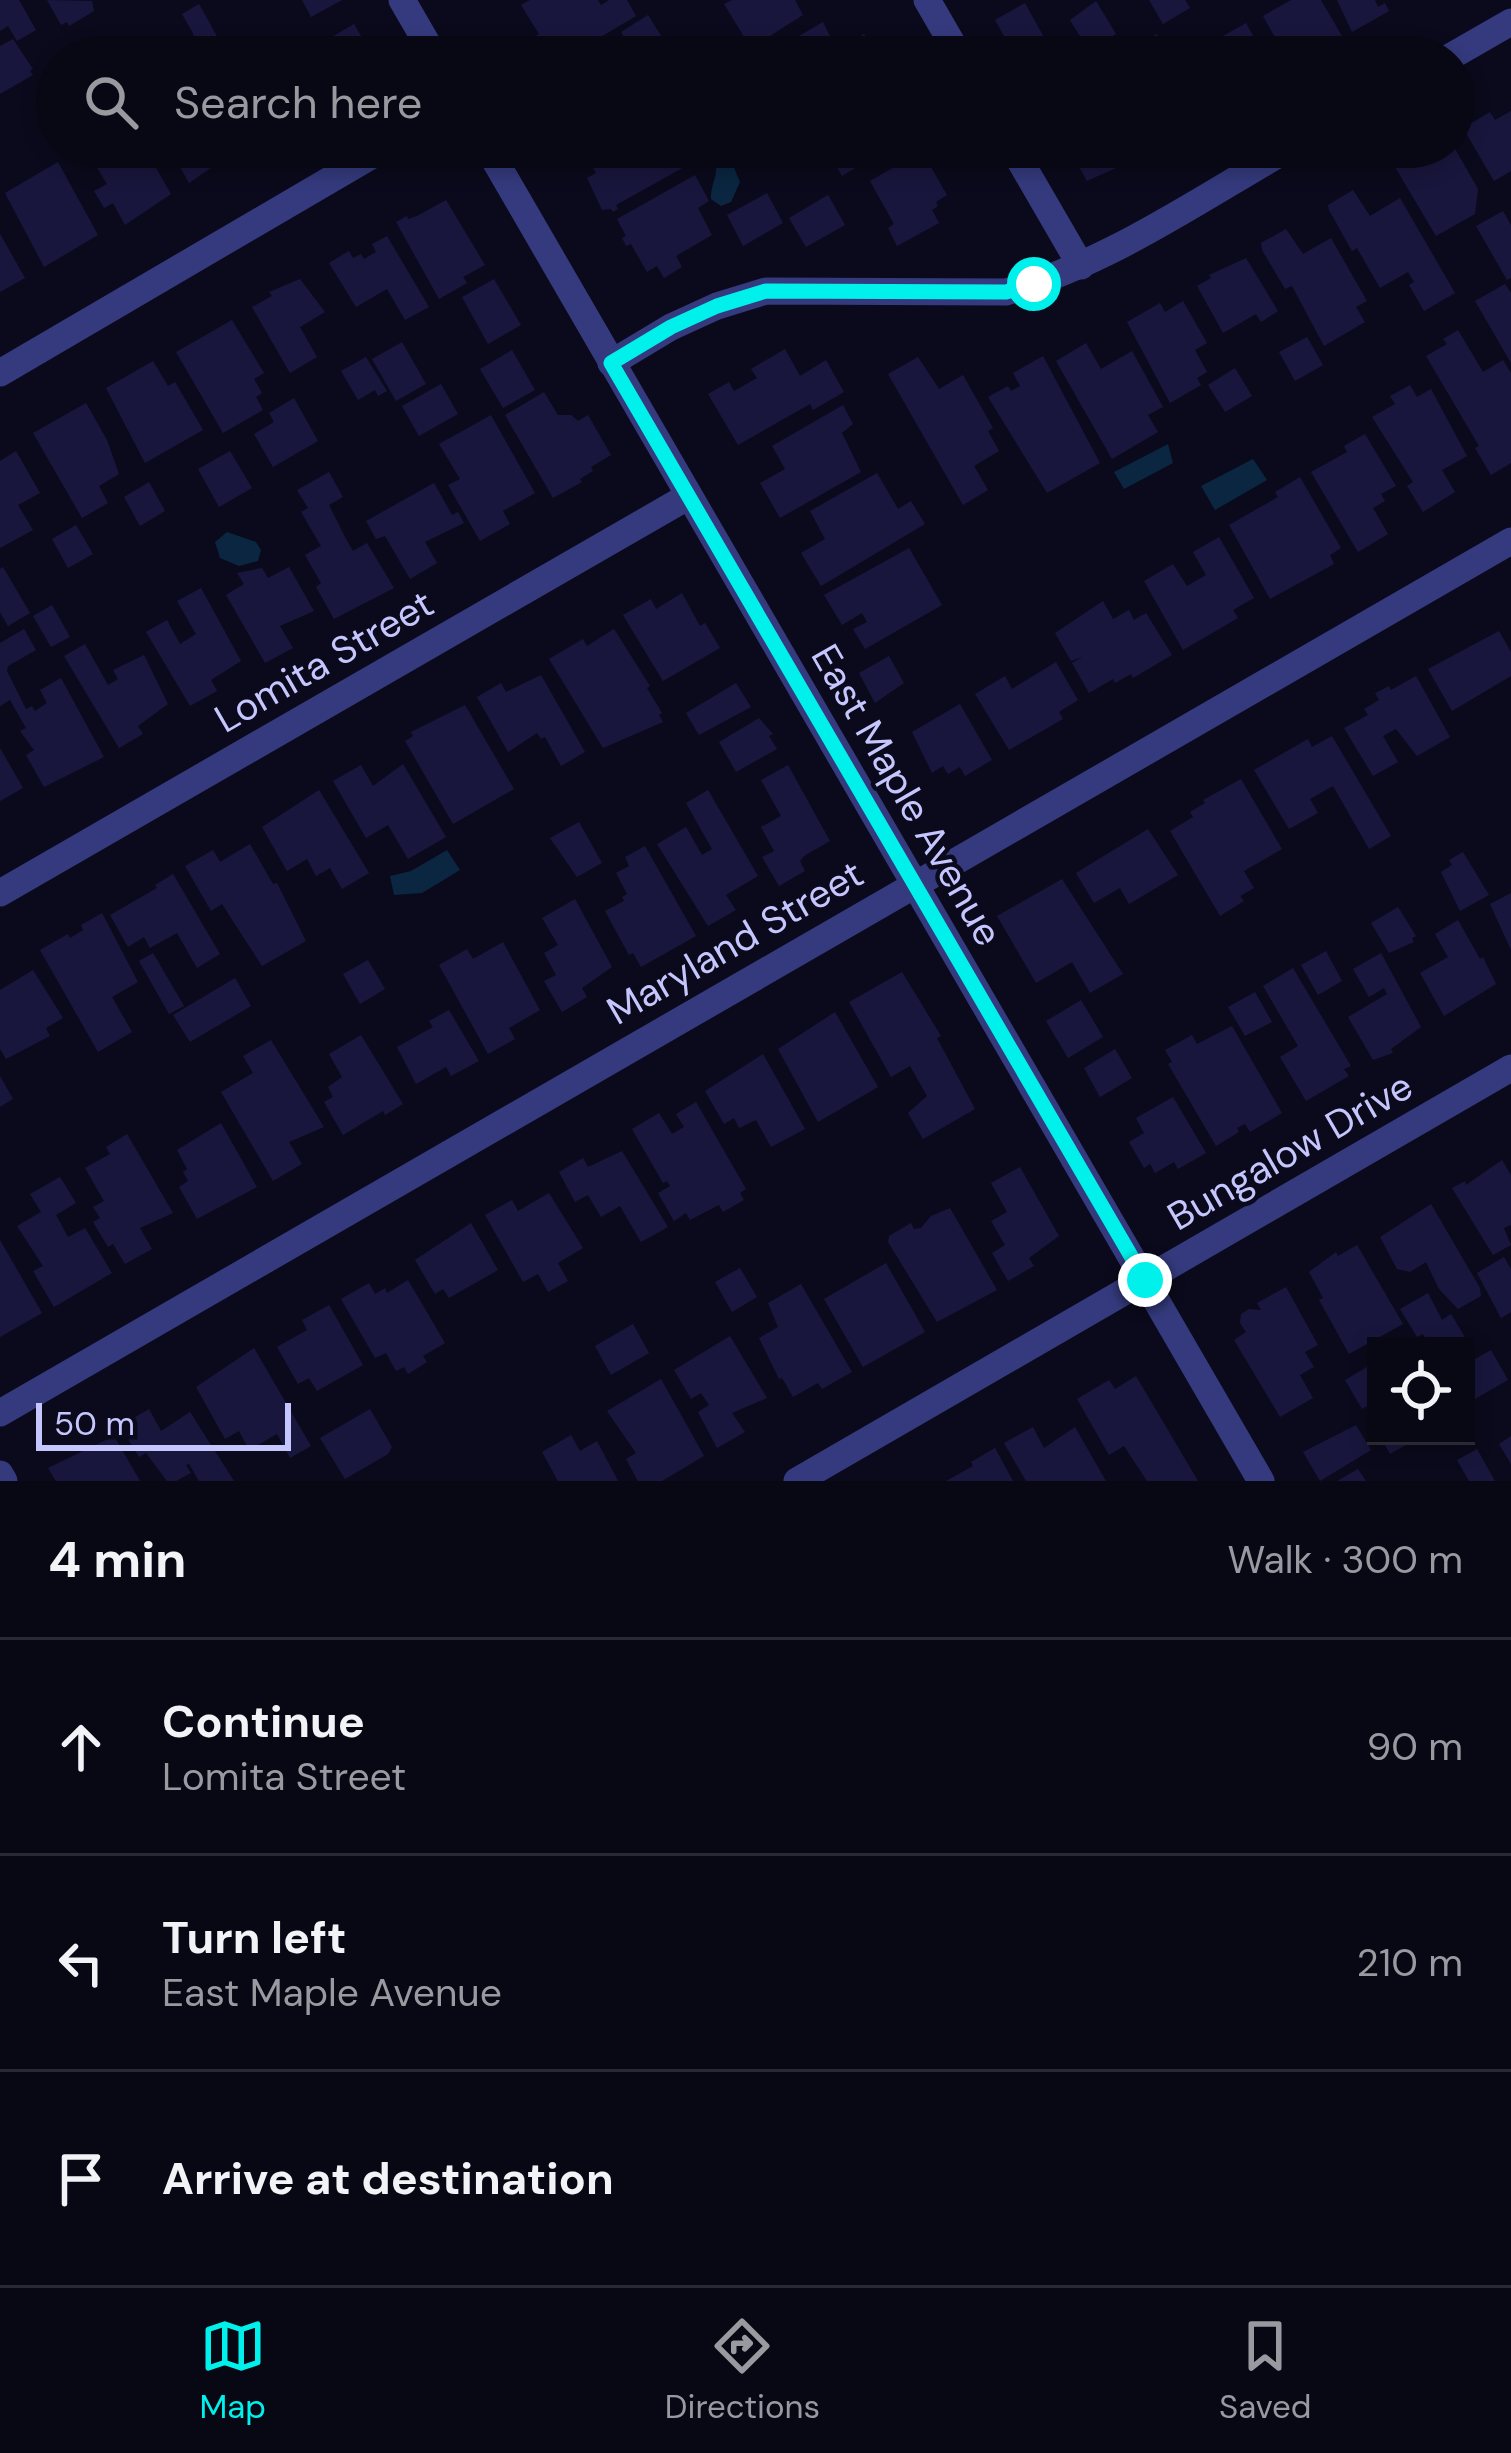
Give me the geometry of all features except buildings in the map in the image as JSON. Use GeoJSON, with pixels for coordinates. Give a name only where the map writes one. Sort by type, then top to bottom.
{"type":"FeatureCollection","features":[{"type":"Feature","properties":{"kind":"street"},"geometry":{"type":"LineString","coordinates":[[402,0],[423,36]]}},
{"type":"Feature","properties":{"kind":"street"},"geometry":{"type":"LineString","coordinates":[[927,0],[948,36]]}},
{"type":"Feature","properties":{"kind":"street"},"geometry":{"type":"LineString","coordinates":[[1475,43],[1511,22]]}},
{"type":"Feature","properties":{"kind":"street"},"geometry":{"type":"LineString","coordinates":[[0,374],[350,168]]}},
{"type":"Feature","properties":{"kind":"street","name":"East Maple Avenue"},"geometry":{"type":"LineString","coordinates":[[499,168],[1261,1481]]}},
{"type":"Feature","properties":{"kind":"street"},"geometry":{"type":"LineString","coordinates":[[1024,168],[1081,266]]}},
{"type":"Feature","properties":{"kind":"street"},"geometry":{"type":"LineString","coordinates":[[611,363],[686,320],[766,291],[1006,292],[1081,266],[1254,168]]}},
{"type":"Feature","properties":{"kind":"street","name":"Lomita Street"},"geometry":{"type":"LineString","coordinates":[[0,892],[688,497]]}},
{"type":"Feature","properties":{"kind":"street","name":"Maryland Street"},"geometry":{"type":"LineString","coordinates":[[0,1413],[1511,541]]}},
{"type":"Feature","properties":{"kind":"street","name":"Bungalow Drive"},"geometry":{"type":"LineString","coordinates":[[796,1481],[1511,1068]]}},
{"type":"Feature","properties":{"kind":"water"},"geometry":{"type":"Polygon","coordinates":[[[716,168],[734,168],[740,182],[731,202],[721,206],[711,199],[716,168]]]}},
{"type":"Feature","properties":{"kind":"water"},"geometry":{"type":"Polygon","coordinates":[[[1168,444],[1173,463],[1124,489],[1114,472],[1168,444]]]}},
{"type":"Feature","properties":{"kind":"water"},"geometry":{"type":"Polygon","coordinates":[[[1253,459],[1267,480],[1215,510],[1201,486],[1253,459]]]}},
{"type":"Feature","properties":{"kind":"water"},"geometry":{"type":"Polygon","coordinates":[[[227,532],[256,542],[261,550],[258,561],[239,566],[220,558],[215,542],[227,532]]]}},
{"type":"Feature","properties":{"kind":"water"},"geometry":{"type":"Polygon","coordinates":[[[447,850],[460,870],[422,893],[394,895],[390,876],[411,871],[447,850]]]}},
{"type":"Feature","properties":{"kind":"route"},"geometry":{"type":"LineString","coordinates":[[1034,284],[1006,292],[766,291],[671,327],[611,363],[1145,1280]]}}]}
